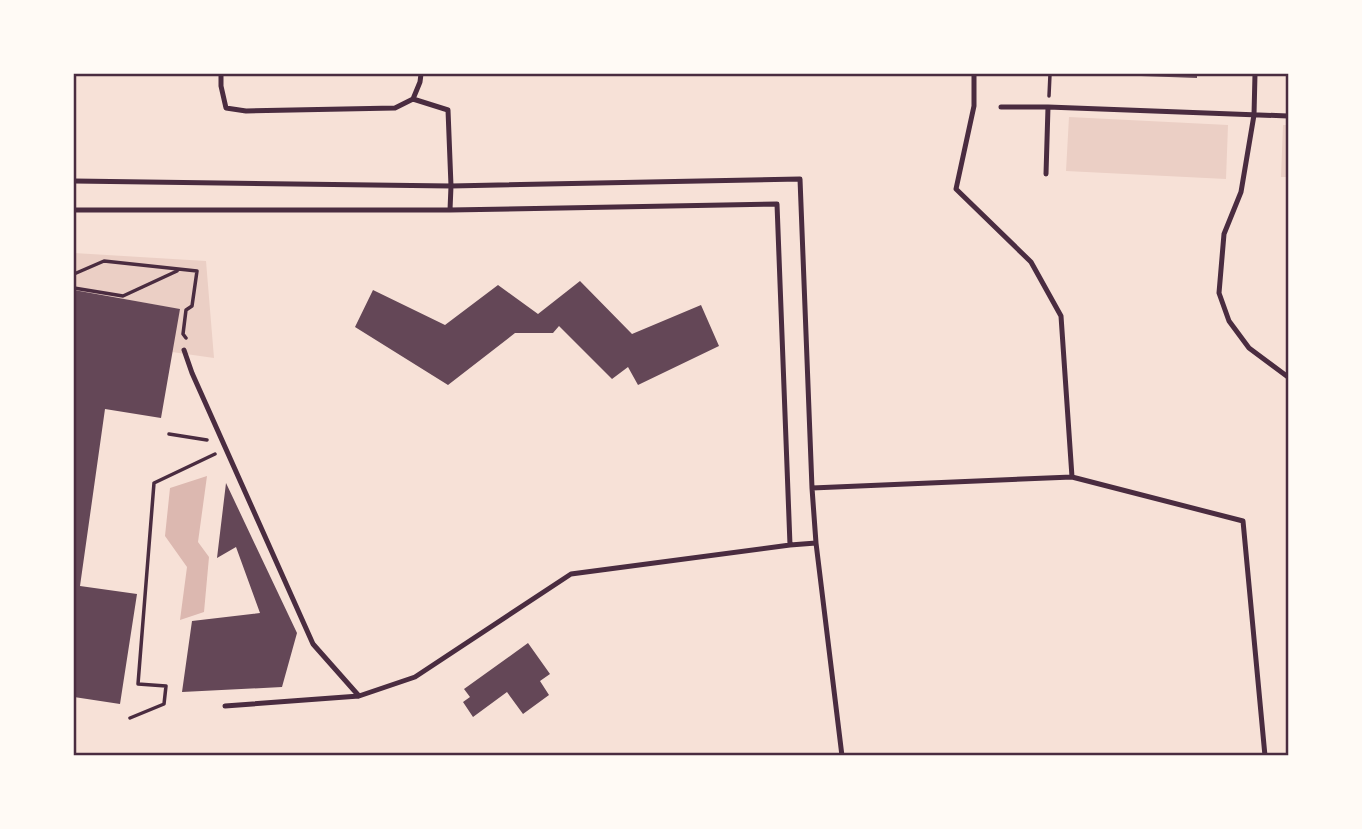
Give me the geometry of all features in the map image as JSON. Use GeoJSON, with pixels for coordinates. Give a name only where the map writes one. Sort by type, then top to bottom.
{"type":"FeatureCollection","features":[{"type":"Feature","properties":{"kind":"lane"},"geometry":{"type":"LineString","coordinates":[[221,74],[226,108],[246,111],[395,108],[413,99],[421,82],[421,74]]}},
{"type":"Feature","properties":{"kind":"lane"},"geometry":{"type":"LineString","coordinates":[[974,74],[974,106],[956,189],[1031,262],[1061,316],[1072,477]]}},
{"type":"Feature","properties":{"kind":"lane"},"geometry":{"type":"LineString","coordinates":[[1255,74],[1254,115],[1241,192],[1224,234],[1219,293],[1229,321],[1249,348],[1289,377]]}},
{"type":"Feature","properties":{"kind":"lane"},"geometry":{"type":"LineString","coordinates":[[413,99],[448,110],[450,210]]}},
{"type":"Feature","properties":{"kind":"lane"},"geometry":{"type":"LineString","coordinates":[[1001,107],[1289,116]]}},
{"type":"Feature","properties":{"kind":"lane"},"geometry":{"type":"LineString","coordinates":[[1046,174],[1048,107]]}},
{"type":"Feature","properties":{"kind":"lane"},"geometry":{"type":"LineString","coordinates":[[74,181],[451,186],[800,179],[816,543],[842,755]]}},
{"type":"Feature","properties":{"kind":"lane"},"geometry":{"type":"LineString","coordinates":[[74,210],[450,210],[777,204],[790,545]]}},
{"type":"Feature","properties":{"kind":"lane"},"geometry":{"type":"LineString","coordinates":[[184,350],[191,373],[313,644],[359,696]]}},
{"type":"Feature","properties":{"kind":"lane"},"geometry":{"type":"LineString","coordinates":[[812,488],[1072,477],[1243,521],[1265,755]]}},
{"type":"Feature","properties":{"kind":"lane"},"geometry":{"type":"LineString","coordinates":[[225,706],[359,696],[415,677],[571,574],[816,543]]}},
{"type":"Feature","properties":{"kind":"path"},"geometry":{"type":"LineString","coordinates":[[1048,107],[1049,74]]}},
{"type":"Feature","properties":{"kind":"path"},"geometry":{"type":"LineString","coordinates":[[74,274],[104,261],[197,271],[192,306],[186,310],[183,334],[187,338],[184,350]]}},
{"type":"Feature","properties":{"kind":"path"},"geometry":{"type":"LineString","coordinates":[[74,288],[123,296],[179,269]]}},
{"type":"Feature","properties":{"kind":"path"},"geometry":{"type":"LineString","coordinates":[[169,435],[223,442]]}},
{"type":"Feature","properties":{"kind":"path"},"geometry":{"type":"LineString","coordinates":[[130,718],[164,704],[166,686],[138,684],[154,483],[226,449]]}},
{"type":"Feature","properties":{"kind":"shaded area"},"geometry":{"type":"Polygon","coordinates":[[[1069,117],[1228,125],[1226,179],[1066,171],[1069,117]]]}},
{"type":"Feature","properties":{"kind":"shaded area"},"geometry":{"type":"Polygon","coordinates":[[[1283,125],[1288,125],[1288,177],[1281,177],[1283,125]]]}},
{"type":"Feature","properties":{"kind":"shaded area"},"geometry":{"type":"Polygon","coordinates":[[[74,253],[206,261],[214,358],[172,352],[179,309],[74,290],[74,253]]]}},
{"type":"Feature","properties":{"kind":"shaded area"},"geometry":{"type":"Polygon","coordinates":[[[207,476],[198,542],[209,557],[204,612],[180,620],[187,567],[165,536],[170,488],[207,476]]]}},
{"type":"Feature","properties":{"kind":"building"},"geometry":{"type":"Polygon","coordinates":[[[1197,74],[1197,78],[1141,76],[1197,74]]]}},
{"type":"Feature","properties":{"kind":"building"},"geometry":{"type":"Polygon","coordinates":[[[580,281],[632,334],[701,305],[719,346],[638,385],[628,367],[612,379],[559,326],[553,333],[515,333],[448,385],[355,327],[373,290],[445,325],[498,285],[538,314],[580,281]]]}},
{"type":"Feature","properties":{"kind":"building"},"geometry":{"type":"Polygon","coordinates":[[[74,290],[180,309],[161,418],[105,409],[80,586],[137,594],[120,704],[74,697],[74,290]]]}},
{"type":"Feature","properties":{"kind":"building"},"geometry":{"type":"Polygon","coordinates":[[[226,483],[297,633],[282,687],[182,692],[192,621],[260,613],[236,547],[217,558],[226,483]]]}},
{"type":"Feature","properties":{"kind":"building"},"geometry":{"type":"Polygon","coordinates":[[[528,643],[550,674],[540,681],[549,695],[523,714],[507,692],[473,717],[463,702],[470,697],[464,689],[528,643]]]}}]}
